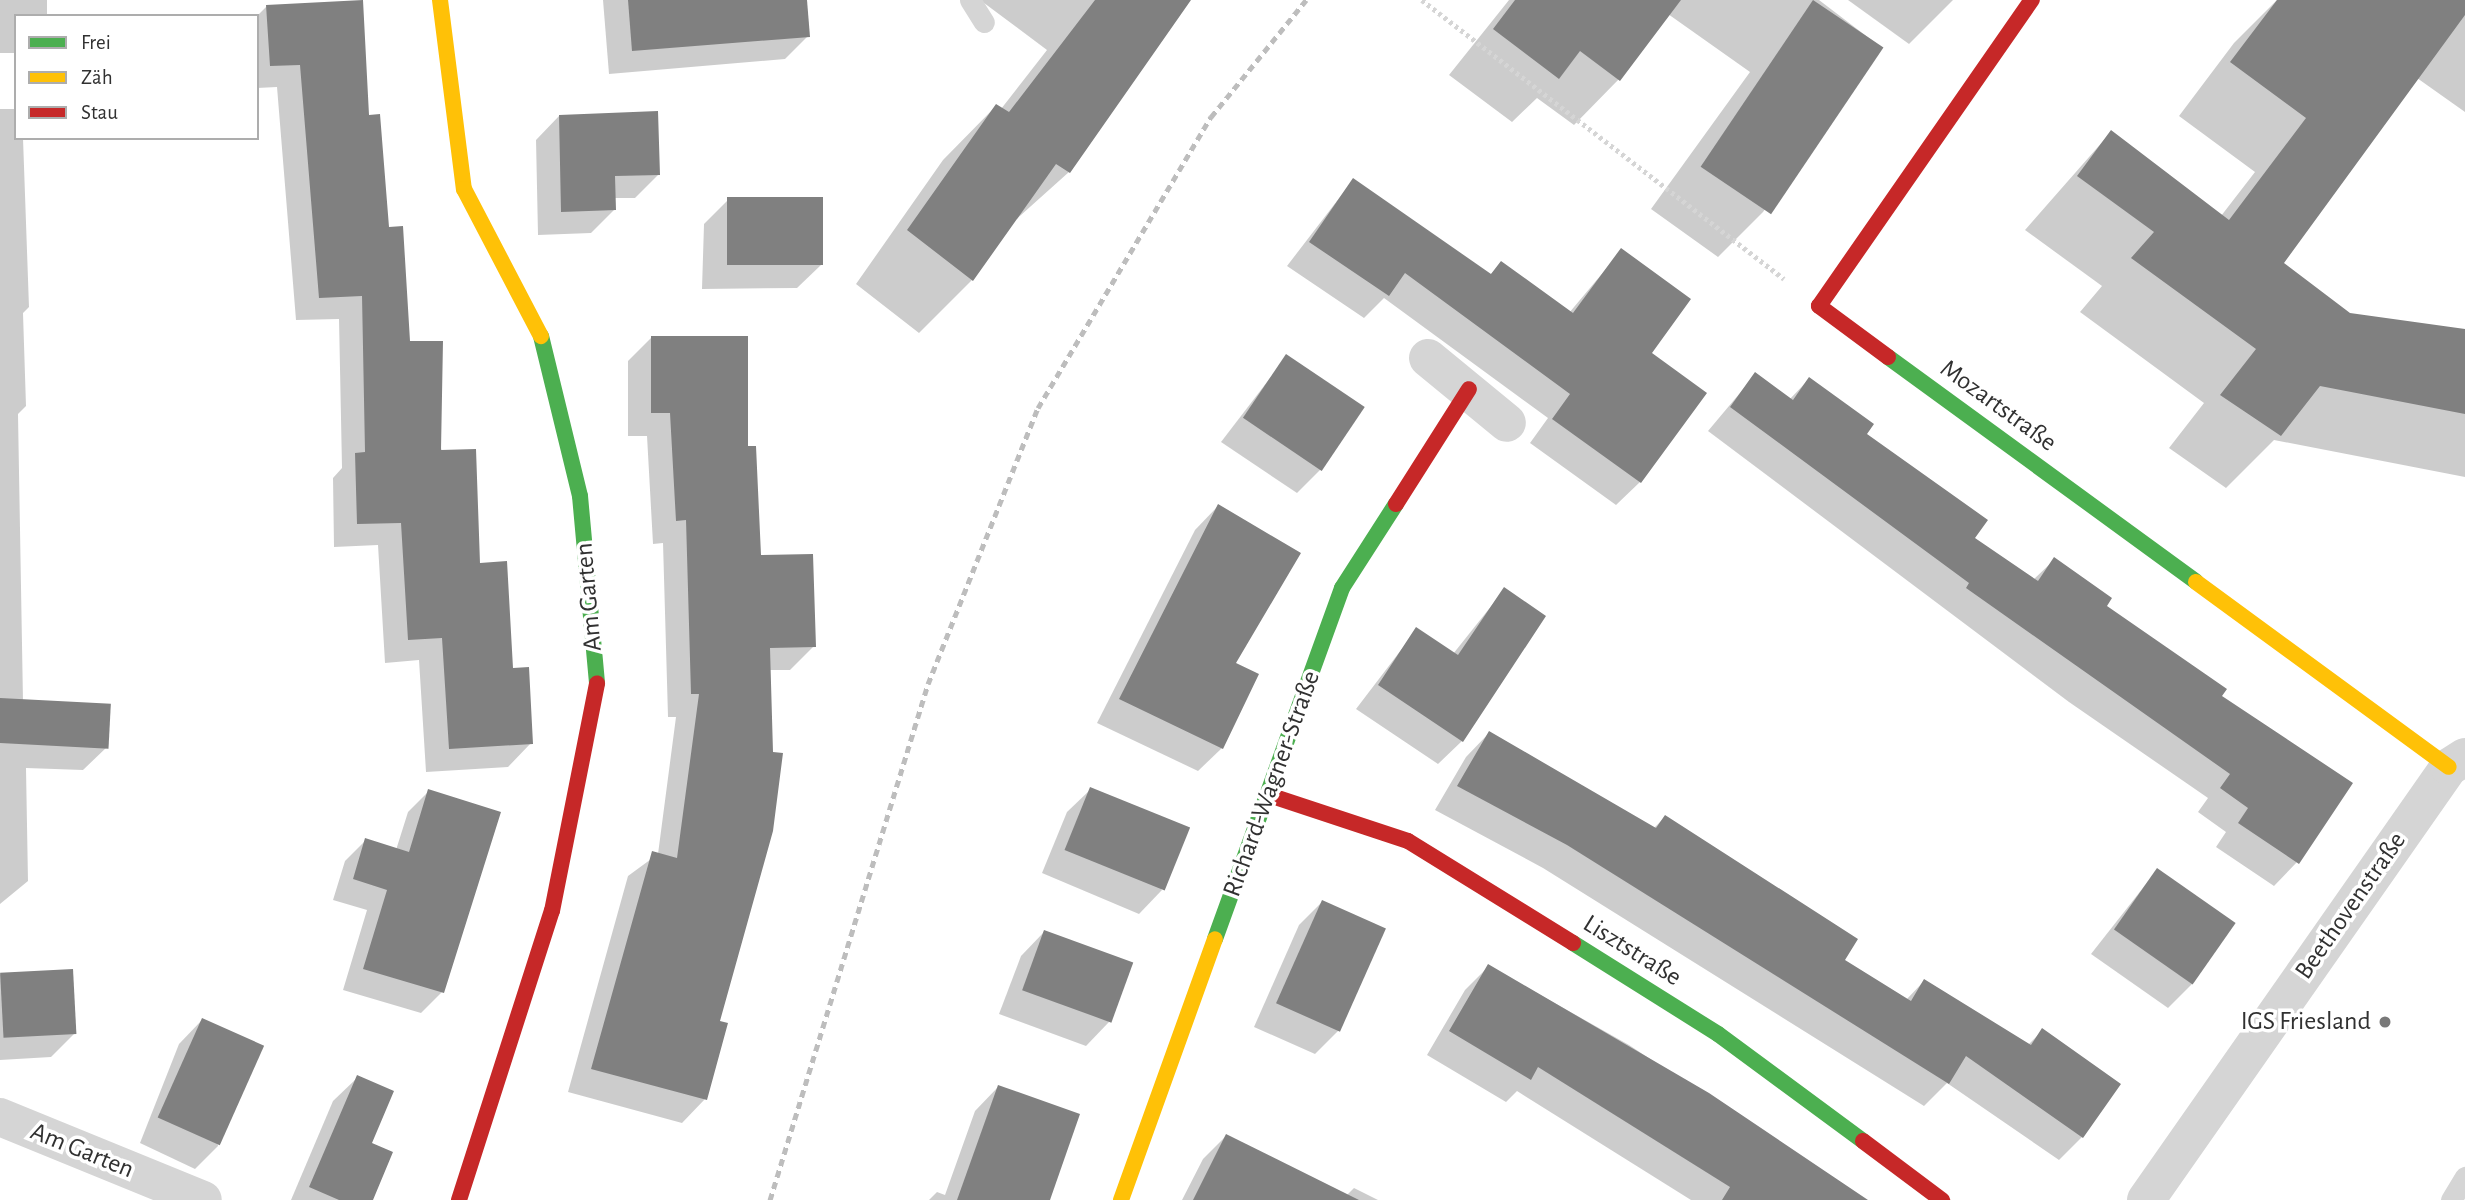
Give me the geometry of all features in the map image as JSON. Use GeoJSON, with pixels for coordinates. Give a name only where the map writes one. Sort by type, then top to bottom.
{"type":"FeatureCollection","features":[{"type":"Feature","properties":{"kind":"street","name":"Am Garten"},"geometry":{"type":"LineString","coordinates":[[440,0],[464,189],[537,318],[580,496],[598,700],[552,911],[459,1200]]}},
{"type":"Feature","properties":{"kind":"street"},"geometry":{"type":"LineString","coordinates":[[1819,306],[2032,0]]}},
{"type":"Feature","properties":{"kind":"street","name":"Mozartstraße"},"geometry":{"type":"LineString","coordinates":[[1819,306],[2460,767]]}},
{"type":"Feature","properties":{"kind":"street"},"geometry":{"type":"LineString","coordinates":[[1428,358],[1469,389],[1507,423]]}},
{"type":"Feature","properties":{"kind":"street","name":"Richard-Wagner-Straße"},"geometry":{"type":"LineString","coordinates":[[1121,1200],[1342,588],[1469,389]]}},
{"type":"Feature","properties":{"kind":"street","name":"Beethovenstraße"},"geometry":{"type":"LineString","coordinates":[[2146,1200],[2460,767]]}},
{"type":"Feature","properties":{"kind":"street","name":"Lisztstraße"},"geometry":{"type":"LineString","coordinates":[[1269,795],[1408,841],[1718,1034],[1942,1200]]}},
{"type":"Feature","properties":{"kind":"street","name":"Am Garten"},"geometry":{"type":"LineString","coordinates":[[0,1117],[203,1200]]}},
{"type":"Feature","properties":{"kind":"lane"},"geometry":{"type":"LineString","coordinates":[[970,0],[984,22]]}},
{"type":"Feature","properties":{"kind":"lane"},"geometry":{"type":"LineString","coordinates":[[2451,1200],[2465,1177]]}},
{"type":"Feature","properties":{"kind":"path"},"geometry":{"type":"LineString","coordinates":[[1422,0],[1819,306]]}},
{"type":"Feature","properties":{"kind":"building"},"geometry":{"type":"Polygon","coordinates":[[[363,0],[369,115],[380,114],[389,227],[403,226],[410,341],[443,341],[441,450],[476,449],[480,563],[507,561],[513,668],[529,667],[533,744],[449,749],[442,638],[408,640],[401,523],[357,524],[355,453],[365,452],[362,296],[319,298],[300,65],[270,66],[266,5],[363,0]]]}},
{"type":"Feature","properties":{"kind":"building"},"geometry":{"type":"Polygon","coordinates":[[[628,0],[807,0],[810,37],[632,51],[628,0]]]}},
{"type":"Feature","properties":{"kind":"building"},"geometry":{"type":"Polygon","coordinates":[[[1095,0],[1191,0],[1070,173],[1056,164],[973,281],[907,230],[996,104],[1009,112],[1095,0]]]}},
{"type":"Feature","properties":{"kind":"building"},"geometry":{"type":"Polygon","coordinates":[[[1515,0],[1681,0],[1620,81],[1580,51],[1559,79],[1493,29],[1515,0]]]}},
{"type":"Feature","properties":{"kind":"building"},"geometry":{"type":"Polygon","coordinates":[[[1813,0],[1883,48],[1771,214],[1701,167],[1813,0]]]}},
{"type":"Feature","properties":{"kind":"building"},"geometry":{"type":"Polygon","coordinates":[[[2277,0],[2465,0],[2465,15],[2284,263],[2350,313],[2465,329],[2465,414],[2320,386],[2281,436],[2220,395],[2256,349],[2131,258],[2154,232],[2077,176],[2111,130],[2229,220],[2306,118],[2230,62],[2277,0]]]}},
{"type":"Feature","properties":{"kind":"building"},"geometry":{"type":"Polygon","coordinates":[[[658,111],[660,175],[615,176],[616,210],[561,212],[559,115],[658,111]]]}},
{"type":"Feature","properties":{"kind":"building"},"geometry":{"type":"Polygon","coordinates":[[[1353,178],[1491,274],[1501,261],[1573,313],[1621,248],[1691,299],[1652,353],[1707,393],[1641,483],[1552,419],[1570,394],[1405,273],[1389,296],[1309,242],[1353,178]]]}},
{"type":"Feature","properties":{"kind":"building"},"geometry":{"type":"Polygon","coordinates":[[[727,197],[823,197],[823,265],[727,265],[727,197]]]}},
{"type":"Feature","properties":{"kind":"building"},"geometry":{"type":"Polygon","coordinates":[[[651,336],[748,336],[748,446],[756,446],[761,555],[813,554],[816,647],[770,648],[773,752],[783,753],[773,831],[720,1021],[728,1023],[707,1100],[591,1069],[652,851],[677,858],[699,694],[691,694],[686,520],[676,521],[670,413],[651,413],[651,336]]]}},
{"type":"Feature","properties":{"kind":"building"},"geometry":{"type":"Polygon","coordinates":[[[1286,354],[1365,407],[1322,471],[1243,418],[1286,354]]]}},
{"type":"Feature","properties":{"kind":"building"},"geometry":{"type":"Polygon","coordinates":[[[1755,372],[1793,400],[1809,377],[1874,424],[1867,434],[1988,520],[1975,538],[2038,581],[2054,557],[2112,598],[2107,606],[2227,689],[2222,696],[2353,783],[2299,864],[2238,823],[2248,808],[2220,788],[2230,774],[1966,588],[1969,583],[1730,407],[1755,372]]]}},
{"type":"Feature","properties":{"kind":"building"},"geometry":{"type":"Polygon","coordinates":[[[1218,504],[1301,553],[1236,663],[1259,674],[1223,749],[1119,699],[1218,504]]]}},
{"type":"Feature","properties":{"kind":"building"},"geometry":{"type":"Polygon","coordinates":[[[1504,587],[1546,616],[1463,742],[1378,685],[1416,627],[1458,655],[1504,587]]]}},
{"type":"Feature","properties":{"kind":"building"},"geometry":{"type":"Polygon","coordinates":[[[0,698],[111,704],[108,749],[0,743],[0,698]]]}},
{"type":"Feature","properties":{"kind":"building"},"geometry":{"type":"Polygon","coordinates":[[[1489,731],[1656,828],[1665,815],[1858,939],[1845,960],[1911,1001],[1924,979],[2031,1045],[2042,1028],[2121,1084],[2083,1138],[1966,1056],[1949,1084],[1567,845],[1457,786],[1489,731]]]}},
{"type":"Feature","properties":{"kind":"building"},"geometry":{"type":"Polygon","coordinates":[[[1090,787],[1190,827],[1165,891],[1065,850],[1090,787]]]}},
{"type":"Feature","properties":{"kind":"building"},"geometry":{"type":"Polygon","coordinates":[[[428,789],[501,812],[444,993],[363,969],[387,890],[353,879],[365,838],[409,852],[428,789]]]}},
{"type":"Feature","properties":{"kind":"building"},"geometry":{"type":"Polygon","coordinates":[[[2157,868],[2236,923],[2193,984],[2114,929],[2157,868]]]}},
{"type":"Feature","properties":{"kind":"building"},"geometry":{"type":"Polygon","coordinates":[[[1322,900],[1386,928],[1340,1032],[1276,1003],[1322,900]]]}},
{"type":"Feature","properties":{"kind":"building"},"geometry":{"type":"Polygon","coordinates":[[[1044,930],[1133,962],[1111,1023],[1022,990],[1044,930]]]}},
{"type":"Feature","properties":{"kind":"building"},"geometry":{"type":"Polygon","coordinates":[[[1488,964],[1709,1093],[1868,1200],[1722,1200],[1730,1187],[1538,1067],[1531,1080],[1449,1031],[1488,964]]]}},
{"type":"Feature","properties":{"kind":"building"},"geometry":{"type":"Polygon","coordinates":[[[73,969],[76,1034],[4,1038],[0,973],[73,969]]]}},
{"type":"Feature","properties":{"kind":"building"},"geometry":{"type":"Polygon","coordinates":[[[202,1018],[264,1046],[220,1145],[158,1118],[202,1018]]]}},
{"type":"Feature","properties":{"kind":"building"},"geometry":{"type":"Polygon","coordinates":[[[357,1075],[394,1091],[372,1143],[393,1152],[373,1200],[339,1200],[309,1187],[357,1075]]]}},
{"type":"Feature","properties":{"kind":"building"},"geometry":{"type":"Polygon","coordinates":[[[998,1085],[1080,1114],[1050,1200],[957,1200],[998,1085]]]}},
{"type":"Feature","properties":{"kind":"building"},"geometry":{"type":"Polygon","coordinates":[[[1226,1134],[1359,1200],[1193,1200],[1226,1134]]]}},
{"type":"Feature","properties":{"kind":"railway"},"geometry":{"type":"LineString","coordinates":[[770,1200],[928,684],[1038,408],[1211,117],[1306,0]]}},
{"type":"Feature","properties":{"kind":"traffic: fast"},"geometry":{"type":"LineString","coordinates":[[541,336],[580,496],[597,683]]}},
{"type":"Feature","properties":{"kind":"traffic: fast"},"geometry":{"type":"LineString","coordinates":[[1888,357],[2196,582]]}},
{"type":"Feature","properties":{"kind":"traffic: fast"},"geometry":{"type":"LineString","coordinates":[[1215,939],[1342,588],[1396,504]]}},
{"type":"Feature","properties":{"kind":"traffic: fast"},"geometry":{"type":"LineString","coordinates":[[1573,943],[1718,1034],[1863,1141]]}},
{"type":"Feature","properties":{"kind":"traffic: slow"},"geometry":{"type":"LineString","coordinates":[[440,0],[464,189],[541,336]]}},
{"type":"Feature","properties":{"kind":"traffic: slow"},"geometry":{"type":"LineString","coordinates":[[2196,582],[2449,767]]}},
{"type":"Feature","properties":{"kind":"traffic: slow"},"geometry":{"type":"LineString","coordinates":[[1121,1200],[1215,939]]}},
{"type":"Feature","properties":{"kind":"traffic: jam"},"geometry":{"type":"LineString","coordinates":[[1888,357],[1819,306],[2032,0]]}},
{"type":"Feature","properties":{"kind":"traffic: jam"},"geometry":{"type":"LineString","coordinates":[[1396,504],[1469,389]]}},
{"type":"Feature","properties":{"kind":"traffic: jam"},"geometry":{"type":"LineString","coordinates":[[459,1200],[552,911],[597,683]]}},
{"type":"Feature","properties":{"kind":"traffic: jam"},"geometry":{"type":"LineString","coordinates":[[1269,795],[1408,841],[1573,943]]}},
{"type":"Feature","properties":{"kind":"traffic: jam"},"geometry":{"type":"LineString","coordinates":[[1863,1141],[1942,1200]]}},
{"type":"Feature","properties":{"kind":"place","name":"IGS Friesland"},"geometry":{"type":"Point","coordinates":[2385,1022]}}]}
